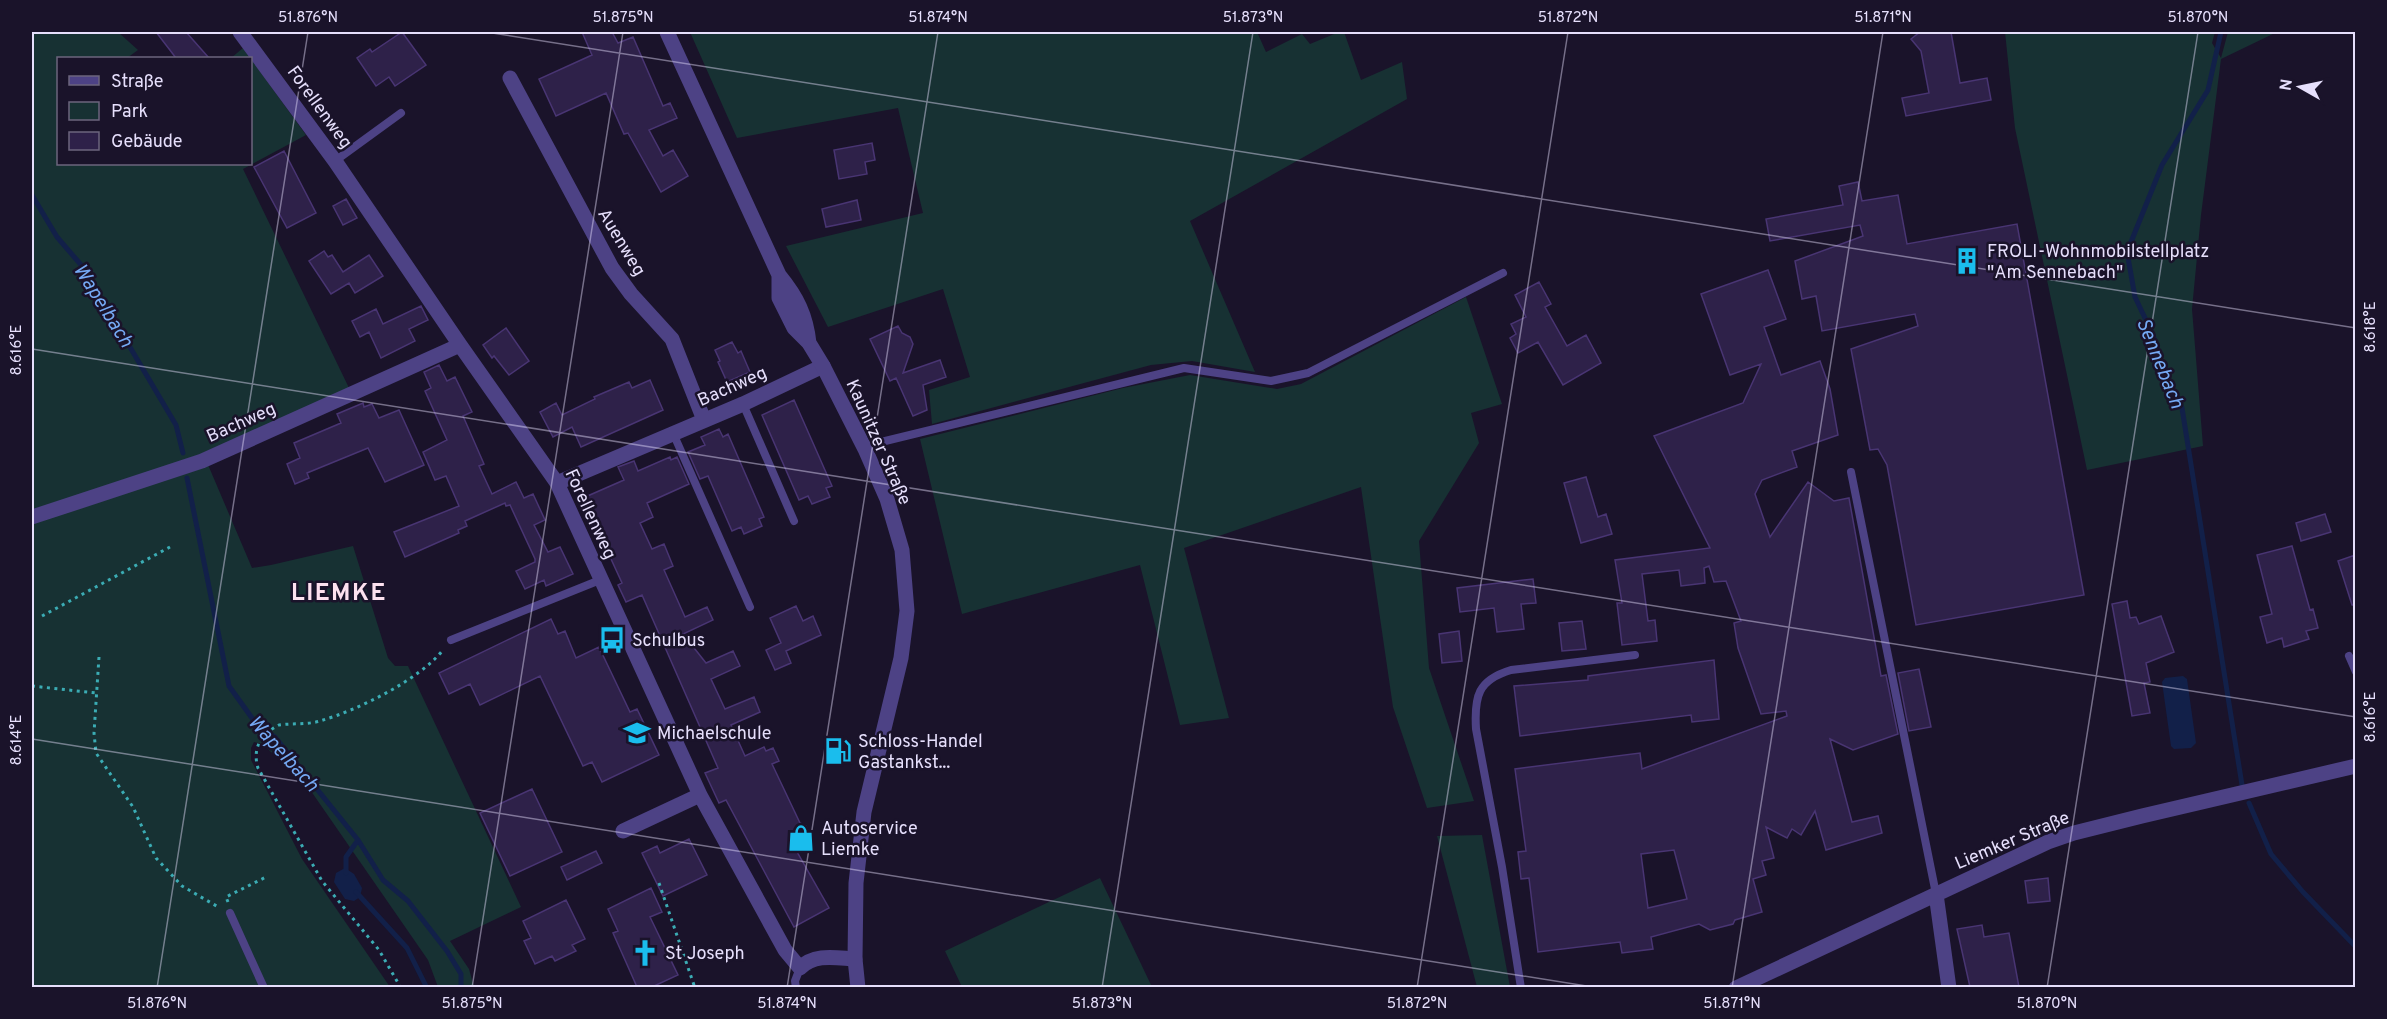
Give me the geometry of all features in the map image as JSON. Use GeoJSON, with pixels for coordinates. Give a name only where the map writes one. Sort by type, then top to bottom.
{"type":"FeatureCollection","features":[{"type":"Feature","properties":{"kind":"street","name":"Forellenweg"},"geometry":{"type":"LineString","coordinates":[[240,32],[335,161],[557,483],[700,795],[785,950],[800,968]]}},
{"type":"Feature","properties":{"kind":"street","name":"Kaunitzer Straße"},"geometry":{"type":"LineString","coordinates":[[667,32],[779,275],[792,291],[807,321],[809,342],[823,366],[887,499],[902,550],[907,611],[901,658],[864,812],[856,883],[855,959],[858,987]]}},
{"type":"Feature","properties":{"kind":"street","name":"Auenweg"},"geometry":{"type":"LineString","coordinates":[[510,78],[612,268],[631,294],[672,339],[704,420]]}},
{"type":"Feature","properties":{"kind":"street","name":"Bachweg"},"geometry":{"type":"LineString","coordinates":[[32,517],[202,461],[460,345]]}},
{"type":"Feature","properties":{"kind":"street","name":"Bachweg"},"geometry":{"type":"LineString","coordinates":[[557,483],[743,404],[823,366]]}},
{"type":"Feature","properties":{"kind":"street","name":"Liemker Straße"},"geometry":{"type":"LineString","coordinates":[[1736,987],[2048,842],[2074,833],[2355,766]]}},
{"type":"Feature","properties":{"kind":"street"},"geometry":{"type":"LineString","coordinates":[[623,831],[700,795]]}},
{"type":"Feature","properties":{"kind":"street"},"geometry":{"type":"LineString","coordinates":[[1936,894],[1949,987]]}},
{"type":"Feature","properties":{"kind":"street"},"geometry":{"type":"LineString","coordinates":[[800,968],[806,961],[815,958],[855,959]]}},
{"type":"Feature","properties":{"kind":"lane"},"geometry":{"type":"LineString","coordinates":[[335,161],[400,113]]}},
{"type":"Feature","properties":{"kind":"lane"},"geometry":{"type":"LineString","coordinates":[[864,449],[878,443],[1184,368],[1271,381],[1308,373],[1503,273]]}},
{"type":"Feature","properties":{"kind":"lane"},"geometry":{"type":"LineString","coordinates":[[743,404],[794,521]]}},
{"type":"Feature","properties":{"kind":"lane"},"geometry":{"type":"LineString","coordinates":[[673,433],[750,607]]}},
{"type":"Feature","properties":{"kind":"lane"},"geometry":{"type":"LineString","coordinates":[[1851,472],[1936,894]]}},
{"type":"Feature","properties":{"kind":"lane"},"geometry":{"type":"LineString","coordinates":[[451,640],[600,580]]}},
{"type":"Feature","properties":{"kind":"lane"},"geometry":{"type":"LineString","coordinates":[[1521,987],[1502,867],[1476,729],[1475,709],[1478,695],[1494,675],[1511,670],[1635,655]]}},
{"type":"Feature","properties":{"kind":"lane"},"geometry":{"type":"LineString","coordinates":[[2349,656],[2355,672]]}},
{"type":"Feature","properties":{"kind":"lane"},"geometry":{"type":"LineString","coordinates":[[230,913],[264,987]]}},
{"type":"Feature","properties":{"kind":"lane"},"geometry":{"type":"LineString","coordinates":[[796,987],[795,981],[800,968]]}},
{"type":"Feature","properties":{"kind":"path"},"geometry":{"type":"LineString","coordinates":[[42,616],[170,547]]}},
{"type":"Feature","properties":{"kind":"path"},"geometry":{"type":"LineString","coordinates":[[401,987],[379,950],[322,881],[258,768],[256,751],[260,739],[274,728],[318,721],[349,711],[420,672],[451,640]]}},
{"type":"Feature","properties":{"kind":"path"},"geometry":{"type":"LineString","coordinates":[[99,657],[94,733],[96,753],[133,807],[156,858],[182,886],[230,913]]}},
{"type":"Feature","properties":{"kind":"path"},"geometry":{"type":"LineString","coordinates":[[32,686],[96,693]]}},
{"type":"Feature","properties":{"kind":"path"},"geometry":{"type":"LineString","coordinates":[[230,913],[226,897],[268,876]]}},
{"type":"Feature","properties":{"kind":"path"},"geometry":{"type":"LineString","coordinates":[[659,884],[695,987]]}},
{"type":"Feature","properties":{"kind":"green space"},"geometry":{"type":"Polygon","coordinates":[[[32,32],[118,32],[138,50],[128,57],[57,57],[57,165],[250,165],[243,169],[350,390],[203,453],[252,568],[353,546],[388,658],[395,666],[408,666],[521,907],[450,941],[469,969],[474,987],[438,987],[428,960],[304,781],[262,744],[254,742],[251,748],[251,760],[302,859],[390,987],[32,987],[32,32]]]}},
{"type":"Feature","properties":{"kind":"green space"},"geometry":{"type":"Polygon","coordinates":[[[690,32],[1257,32],[1266,52],[1302,34],[1310,44],[1344,32],[1361,80],[1402,62],[1407,99],[1190,221],[1255,372],[1192,361],[1151,365],[932,424],[929,390],[970,377],[943,289],[828,327],[786,246],[923,213],[898,108],[737,138],[690,32]]]}},
{"type":"Feature","properties":{"kind":"green space"},"geometry":{"type":"Polygon","coordinates":[[[2005,32],[2215,32],[2212,43],[2221,58],[2228,32],[2277,32],[2221,59],[2201,215],[2192,309],[2203,446],[2087,470],[2015,128],[2005,32]]]}},
{"type":"Feature","properties":{"kind":"green space"},"geometry":{"type":"Polygon","coordinates":[[[243,48],[250,57],[232,57],[243,48]]]}},
{"type":"Feature","properties":{"kind":"green space"},"geometry":{"type":"Polygon","coordinates":[[[252,60],[306,135],[252,164],[252,60]]]}},
{"type":"Feature","properties":{"kind":"green space"},"geometry":{"type":"Polygon","coordinates":[[[1466,297],[1502,404],[1471,413],[1479,443],[1419,541],[1429,668],[1474,801],[1427,808],[1393,707],[1361,487],[1184,548],[1229,718],[1180,725],[1140,565],[962,614],[920,439],[1123,388],[1190,375],[1277,389],[1301,384],[1466,297]]]}},
{"type":"Feature","properties":{"kind":"green space"},"geometry":{"type":"Polygon","coordinates":[[[1482,835],[1510,987],[1477,987],[1437,836],[1482,835]]]}},
{"type":"Feature","properties":{"kind":"green space"},"geometry":{"type":"Polygon","coordinates":[[[1100,878],[1152,987],[962,987],[945,951],[1100,878]]]}},
{"type":"Feature","properties":{"kind":"water"},"geometry":{"type":"Polygon","coordinates":[[[2183,676],[2187,679],[2196,743],[2191,748],[2174,749],[2171,746],[2162,682],[2165,678],[2183,676]]]}},
{"type":"Feature","properties":{"kind":"water"},"geometry":{"type":"Polygon","coordinates":[[[345,868],[354,874],[362,888],[360,897],[354,901],[345,899],[334,882],[336,873],[345,868]]]}},
{"type":"Feature","properties":{"kind":"building"},"geometry":{"type":"Polygon","coordinates":[[[156,32],[186,32],[208,57],[175,57],[156,32]]]}},
{"type":"Feature","properties":{"kind":"building"},"geometry":{"type":"Polygon","coordinates":[[[402,32],[426,65],[395,86],[389,77],[376,86],[357,58],[370,49],[372,52],[402,32]]]}},
{"type":"Feature","properties":{"kind":"building"},"geometry":{"type":"Polygon","coordinates":[[[582,32],[612,32],[618,43],[633,37],[663,106],[670,103],[677,118],[649,130],[663,156],[673,150],[688,176],[661,192],[628,133],[624,134],[606,93],[556,116],[539,79],[592,55],[582,32]]]}},
{"type":"Feature","properties":{"kind":"building"},"geometry":{"type":"Polygon","coordinates":[[[1920,32],[1951,32],[1960,83],[1987,78],[1991,100],[1906,116],[1902,98],[1929,93],[1921,51],[1911,39],[1920,32]]]}},
{"type":"Feature","properties":{"kind":"building"},"geometry":{"type":"Polygon","coordinates":[[[872,143],[875,160],[865,162],[867,174],[839,179],[834,150],[872,143]]]}},
{"type":"Feature","properties":{"kind":"building"},"geometry":{"type":"Polygon","coordinates":[[[284,151],[316,213],[287,228],[254,167],[284,151]]]}},
{"type":"Feature","properties":{"kind":"building"},"geometry":{"type":"Polygon","coordinates":[[[1858,182],[1862,201],[1898,195],[1907,244],[2017,224],[2084,595],[1916,625],[1887,465],[1878,449],[1870,450],[1851,349],[1918,326],[1915,314],[1822,331],[1816,296],[1802,299],[1795,261],[1863,236],[1860,225],[1770,241],[1766,219],[1843,205],[1839,186],[1858,182]]]}},
{"type":"Feature","properties":{"kind":"building"},"geometry":{"type":"Polygon","coordinates":[[[346,199],[357,218],[343,225],[333,206],[346,199]]]}},
{"type":"Feature","properties":{"kind":"building"},"geometry":{"type":"Polygon","coordinates":[[[857,200],[861,220],[826,227],[822,209],[857,200]]]}},
{"type":"Feature","properties":{"kind":"building"},"geometry":{"type":"Polygon","coordinates":[[[324,251],[328,257],[332,255],[343,272],[369,255],[383,276],[355,293],[349,283],[331,294],[309,261],[324,251]]]}},
{"type":"Feature","properties":{"kind":"building"},"geometry":{"type":"Polygon","coordinates":[[[1768,270],[1786,319],[1764,327],[1781,375],[1820,361],[1830,389],[1838,435],[1792,451],[1797,467],[1762,480],[1755,494],[1770,537],[1808,482],[1834,501],[1849,498],[1881,676],[1886,675],[1898,734],[1853,750],[1830,739],[1852,822],[1878,816],[1882,833],[1826,850],[1815,811],[1801,835],[1792,829],[1787,838],[1766,827],[1774,858],[1762,861],[1766,875],[1753,879],[1762,912],[1735,920],[1733,924],[1710,930],[1699,924],[1651,937],[1653,949],[1622,953],[1620,942],[1538,952],[1529,878],[1521,879],[1518,852],[1526,851],[1515,769],[1640,753],[1642,769],[1787,716],[1786,711],[1761,714],[1738,648],[1734,623],[1741,621],[1726,581],[1714,582],[1709,566],[1704,568],[1705,583],[1681,586],[1679,570],[1642,574],[1648,621],[1655,620],[1657,641],[1622,645],[1617,603],[1622,603],[1615,560],[1710,548],[1654,436],[1743,403],[1761,364],[1730,375],[1701,294],[1768,270]],[[1674,850],[1641,854],[1648,908],[1687,899],[1674,850]]]}},
{"type":"Feature","properties":{"kind":"building"},"geometry":{"type":"Polygon","coordinates":[[[1539,282],[1551,304],[1545,307],[1567,346],[1586,335],[1601,363],[1563,385],[1538,342],[1518,353],[1510,338],[1516,334],[1511,324],[1526,317],[1515,295],[1539,282]]]}},
{"type":"Feature","properties":{"kind":"building"},"geometry":{"type":"Polygon","coordinates":[[[421,306],[428,320],[409,329],[415,341],[381,358],[369,332],[360,337],[352,321],[376,309],[383,324],[421,306]]]}},
{"type":"Feature","properties":{"kind":"building"},"geometry":{"type":"Polygon","coordinates":[[[898,326],[902,333],[910,337],[913,344],[903,373],[940,360],[946,377],[923,385],[927,410],[913,416],[896,378],[890,381],[870,339],[898,326]]]}},
{"type":"Feature","properties":{"kind":"building"},"geometry":{"type":"Polygon","coordinates":[[[506,328],[529,361],[509,375],[483,345],[506,328]]]}},
{"type":"Feature","properties":{"kind":"building"},"geometry":{"type":"Polygon","coordinates":[[[732,342],[738,353],[741,351],[750,372],[727,382],[715,350],[732,342]]]}},
{"type":"Feature","properties":{"kind":"building"},"geometry":{"type":"Polygon","coordinates":[[[439,365],[447,381],[455,377],[472,412],[463,416],[484,464],[479,466],[492,494],[516,482],[524,498],[533,494],[545,520],[534,525],[548,552],[560,547],[573,574],[546,586],[544,580],[525,589],[516,571],[535,562],[535,559],[510,505],[506,506],[505,503],[465,521],[467,526],[458,530],[459,533],[405,557],[394,532],[459,506],[446,476],[435,480],[423,452],[447,440],[425,391],[431,388],[424,372],[439,365]]]}},
{"type":"Feature","properties":{"kind":"building"},"geometry":{"type":"Polygon","coordinates":[[[650,380],[663,410],[581,447],[572,427],[553,437],[540,412],[556,403],[562,415],[595,399],[594,397],[629,382],[632,388],[650,380]]]}},
{"type":"Feature","properties":{"kind":"building"},"geometry":{"type":"Polygon","coordinates":[[[794,400],[832,486],[826,488],[830,497],[812,504],[808,496],[799,500],[762,415],[794,400]]]}},
{"type":"Feature","properties":{"kind":"building"},"geometry":{"type":"Polygon","coordinates":[[[363,403],[364,407],[372,404],[379,418],[399,410],[424,465],[385,482],[368,448],[307,473],[309,478],[295,484],[287,464],[300,458],[294,443],[341,423],[337,414],[363,403]]]}},
{"type":"Feature","properties":{"kind":"building"},"geometry":{"type":"Polygon","coordinates":[[[719,429],[723,437],[728,434],[764,517],[759,519],[762,526],[744,534],[741,527],[732,531],[708,476],[700,479],[688,452],[705,445],[701,437],[719,429]]]}},
{"type":"Feature","properties":{"kind":"building"},"geometry":{"type":"Polygon","coordinates":[[[670,457],[671,460],[677,457],[689,484],[647,503],[653,517],[640,523],[652,549],[664,544],[673,566],[664,570],[685,617],[707,607],[713,620],[683,634],[706,663],[733,651],[740,666],[711,679],[725,709],[754,697],[760,712],[731,725],[745,756],[764,747],[766,751],[773,748],[779,761],[772,764],[800,823],[806,826],[810,835],[792,843],[829,908],[794,927],[726,800],[719,803],[705,773],[718,768],[642,595],[626,602],[618,585],[622,583],[583,498],[624,480],[618,467],[634,461],[638,471],[670,457]]]}},
{"type":"Feature","properties":{"kind":"building"},"geometry":{"type":"Polygon","coordinates":[[[1586,477],[1598,517],[1606,514],[1612,534],[1581,543],[1564,483],[1586,477]]]}},
{"type":"Feature","properties":{"kind":"building"},"geometry":{"type":"Polygon","coordinates":[[[2325,514],[2331,532],[2301,541],[2296,523],[2325,514]]]}},
{"type":"Feature","properties":{"kind":"building"},"geometry":{"type":"Polygon","coordinates":[[[2292,546],[2310,610],[2313,609],[2318,628],[2306,631],[2309,639],[2284,647],[2282,638],[2267,643],[2260,617],[2272,614],[2257,555],[2292,546]]]}},
{"type":"Feature","properties":{"kind":"building"},"geometry":{"type":"Polygon","coordinates":[[[2355,555],[2355,605],[2352,605],[2338,561],[2355,555]]]}},
{"type":"Feature","properties":{"kind":"building"},"geometry":{"type":"Polygon","coordinates":[[[1533,579],[1536,603],[1521,604],[1524,629],[1497,632],[1494,608],[1460,612],[1457,588],[1533,579]]]}},
{"type":"Feature","properties":{"kind":"building"},"geometry":{"type":"Polygon","coordinates":[[[2127,601],[2130,618],[2136,617],[2139,624],[2161,616],[2174,652],[2146,663],[2150,682],[2144,683],[2150,713],[2132,716],[2112,604],[2127,601]]]}},
{"type":"Feature","properties":{"kind":"building"},"geometry":{"type":"Polygon","coordinates":[[[796,606],[803,621],[813,616],[821,635],[786,651],[791,663],[775,670],[766,650],[781,643],[770,618],[796,606]]]}},
{"type":"Feature","properties":{"kind":"building"},"geometry":{"type":"Polygon","coordinates":[[[551,619],[558,634],[565,631],[576,658],[599,647],[630,712],[637,709],[659,755],[602,782],[592,762],[583,766],[540,676],[480,705],[470,684],[449,694],[439,673],[551,619]]]}},
{"type":"Feature","properties":{"kind":"building"},"geometry":{"type":"Polygon","coordinates":[[[1582,621],[1586,649],[1562,651],[1559,623],[1582,621]]]}},
{"type":"Feature","properties":{"kind":"building"},"geometry":{"type":"Polygon","coordinates":[[[1459,631],[1462,661],[1442,663],[1439,634],[1459,631]]]}},
{"type":"Feature","properties":{"kind":"building"},"geometry":{"type":"Polygon","coordinates":[[[1714,660],[1719,719],[1692,722],[1691,715],[1520,736],[1514,686],[1588,680],[1588,676],[1714,660]]]}},
{"type":"Feature","properties":{"kind":"building"},"geometry":{"type":"Polygon","coordinates":[[[1919,669],[1931,727],[1909,731],[1898,673],[1919,669]]]}},
{"type":"Feature","properties":{"kind":"building"},"geometry":{"type":"Polygon","coordinates":[[[532,789],[562,852],[510,876],[480,813],[532,789]]]}},
{"type":"Feature","properties":{"kind":"building"},"geometry":{"type":"Polygon","coordinates":[[[689,839],[707,875],[663,896],[642,853],[657,846],[660,853],[689,839]]]}},
{"type":"Feature","properties":{"kind":"building"},"geometry":{"type":"Polygon","coordinates":[[[596,851],[602,863],[567,880],[561,867],[596,851]]]}},
{"type":"Feature","properties":{"kind":"building"},"geometry":{"type":"Polygon","coordinates":[[[2048,878],[2050,901],[2028,903],[2025,881],[2048,878]]]}},
{"type":"Feature","properties":{"kind":"building","name":"St Joseph"},"geometry":{"type":"Polygon","coordinates":[[[651,888],[662,912],[650,917],[678,975],[652,987],[637,987],[613,933],[618,931],[608,909],[651,888]]]}},
{"type":"Feature","properties":{"kind":"building"},"geometry":{"type":"Polygon","coordinates":[[[566,900],[585,939],[572,945],[576,951],[555,961],[552,956],[535,964],[524,941],[531,938],[523,921],[566,900]]]}},
{"type":"Feature","properties":{"kind":"building"},"geometry":{"type":"Polygon","coordinates":[[[1982,925],[1984,937],[2009,933],[2019,987],[1970,987],[1957,929],[1982,925]]]}},
{"type":"Feature","properties":{"kind":"waterway","name":"Sennebach"},"geometry":{"type":"LineString","coordinates":[[2221,32],[2208,90],[2162,165],[2127,252],[2135,297],[2153,335],[2166,378],[2182,408],[2242,785]]}},
{"type":"Feature","properties":{"kind":"waterway","name":"Wapelbach"},"geometry":{"type":"LineString","coordinates":[[32,195],[57,237],[82,266],[176,425],[183,453]]}},
{"type":"Feature","properties":{"kind":"waterway","name":"Wapelbach"},"geometry":{"type":"LineString","coordinates":[[187,478],[229,686],[257,725],[275,737],[358,840],[383,880],[408,901],[447,951],[461,974],[461,988]]}},
{"type":"Feature","properties":{"kind":"waterway","name":"Sennebach"},"geometry":{"type":"LineString","coordinates":[[2249,803],[2271,854],[2303,892],[2356,947]]}},
{"type":"Feature","properties":{"kind":"waterway"},"geometry":{"type":"LineString","coordinates":[[346,873],[346,857],[358,840]]}},
{"type":"Feature","properties":{"kind":"waterway"},"geometry":{"type":"LineString","coordinates":[[356,892],[407,948],[427,988]]}},
{"type":"Feature","properties":{"kind":"place","name":"FROLI-Wohnmobilstellplatz \"Am Sennebach\""},"geometry":{"type":"Point","coordinates":[1967,261]}},
{"type":"Feature","properties":{"kind":"place","name":"Schulbus"},"geometry":{"type":"Point","coordinates":[612,640]}},
{"type":"Feature","properties":{"kind":"place","name":"Michaelschule"},"geometry":{"type":"Point","coordinates":[637,733]}},
{"type":"Feature","properties":{"kind":"place","name":"Schloss-Handel Gastankst..."},"geometry":{"type":"Point","coordinates":[838,751]}},
{"type":"Feature","properties":{"kind":"place","name":"Autoservice Liemke"},"geometry":{"type":"Point","coordinates":[801,838]}},
{"type":"Feature","properties":{"kind":"place","name":"St Joseph"},"geometry":{"type":"Point","coordinates":[645,953]}},
{"type":"Feature","properties":{"kind":"district","name":"LIEMKE"},"geometry":{"type":"Point","coordinates":[339,592]}}]}
